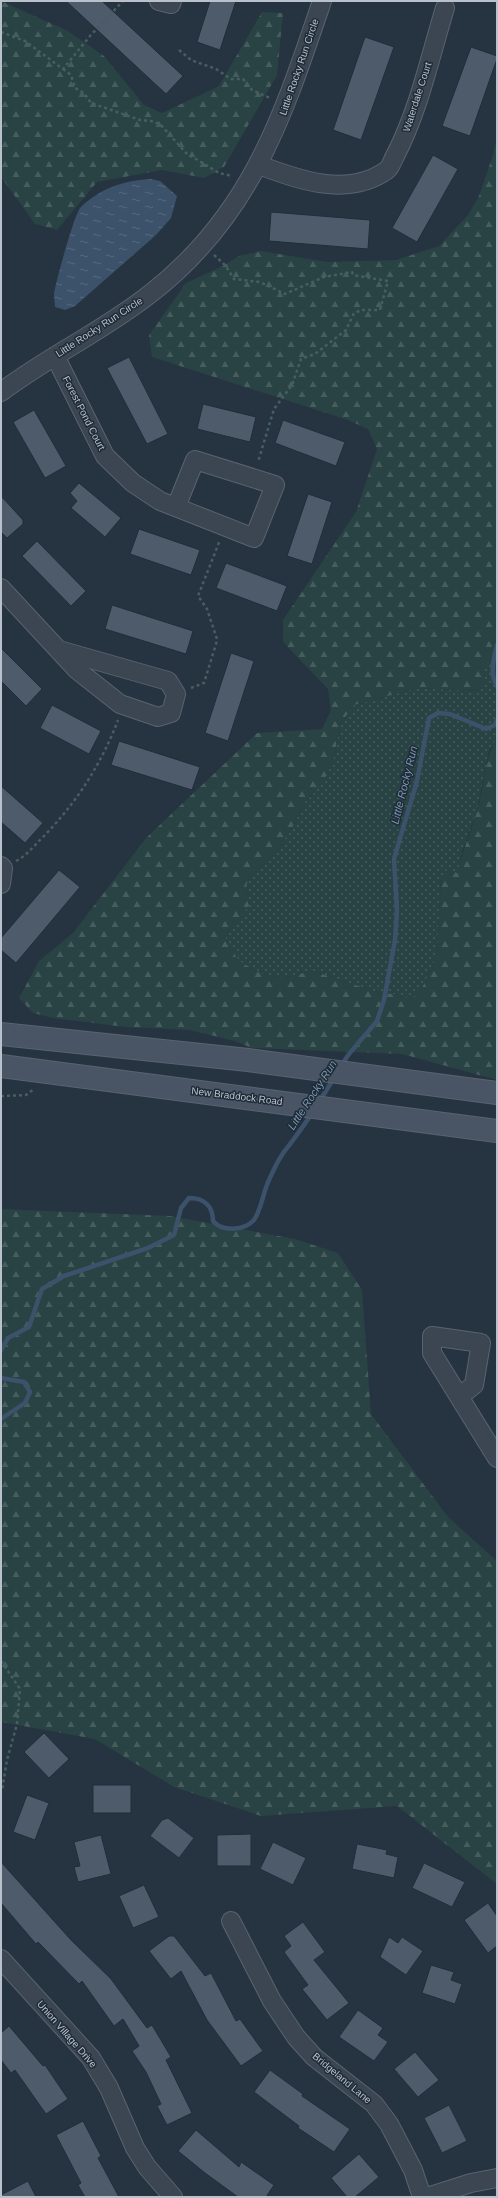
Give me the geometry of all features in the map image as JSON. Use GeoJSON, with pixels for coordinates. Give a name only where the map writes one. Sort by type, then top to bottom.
{"type":"FeatureCollection","features":[{"type":"Feature","properties":{"kind":"main road"},"geometry":{"type":"LineString","coordinates":[[1,1034],[248,1060],[497,1093]]}},
{"type":"Feature","properties":{"kind":"main road","name":"New Braddock Road"},"geometry":{"type":"LineString","coordinates":[[1,1066],[350,1110],[497,1131]]}},
{"type":"Feature","properties":{"kind":"street"},"geometry":{"type":"LineString","coordinates":[[159,1],[171,4],[172,1]]}},
{"type":"Feature","properties":{"kind":"street","name":"Little Rocky Run Circle"},"geometry":{"type":"LineString","coordinates":[[1,392],[54,356],[113,321],[151,294],[202,245],[230,210],[259,165],[286,104],[322,1]]}},
{"type":"Feature","properties":{"kind":"street","name":"Waterdale Court"},"geometry":{"type":"LineString","coordinates":[[259,165],[290,177],[334,186],[365,182],[388,169],[408,129],[451,3]]}},
{"type":"Feature","properties":{"kind":"street","name":"Forest Pond Court"},"geometry":{"type":"LineString","coordinates":[[54,356],[105,456],[133,483],[160,501],[254,538],[275,485],[195,460],[176,507]]}},
{"type":"Feature","properties":{"kind":"street"},"geometry":{"type":"LineString","coordinates":[[1,588],[77,670],[123,705],[158,717],[171,713],[176,694],[168,681],[59,650]]}},
{"type":"Feature","properties":{"kind":"street"},"geometry":{"type":"LineString","coordinates":[[460,1396],[497,1458]]}},
{"type":"Feature","properties":{"kind":"street","name":"Bridgeland Lane"},"geometry":{"type":"LineString","coordinates":[[231,1922],[272,2001],[296,2037],[314,2057],[374,2104],[389,2124],[412,2170],[422,2197]]}},
{"type":"Feature","properties":{"kind":"street","name":"Union Village Drive"},"geometry":{"type":"LineString","coordinates":[[1,1959],[91,2058],[109,2088],[135,2148],[147,2167],[173,2197]]}},
{"type":"Feature","properties":{"kind":"street"},"geometry":{"type":"LineString","coordinates":[[427,2197],[465,2185],[497,2178]]}},
{"type":"Feature","properties":{"kind":"path"},"geometry":{"type":"LineString","coordinates":[[64,69],[90,36],[123,1]]}},
{"type":"Feature","properties":{"kind":"path"},"geometry":{"type":"LineString","coordinates":[[1,32],[26,41],[64,69],[71,75],[75,88],[84,93],[91,103],[140,120],[160,124],[186,153],[197,161],[219,173],[234,176],[247,184]]}},
{"type":"Feature","properties":{"kind":"path"},"geometry":{"type":"LineString","coordinates":[[179,50],[191,60],[216,69],[231,79],[244,79],[252,90],[286,104]]}},
{"type":"Feature","properties":{"kind":"path"},"geometry":{"type":"LineString","coordinates":[[202,245],[225,265],[234,279],[260,282],[285,294],[324,277],[352,272],[352,275],[388,281],[380,310],[362,310],[354,313],[346,330],[314,354],[301,359],[292,386],[274,409],[253,478]]}},
{"type":"Feature","properties":{"kind":"path"},"geometry":{"type":"LineString","coordinates":[[176,694],[204,683],[216,644],[217,639],[207,609],[198,596],[226,527]]}},
{"type":"Feature","properties":{"kind":"path"},"geometry":{"type":"LineString","coordinates":[[2,873],[23,857],[68,810],[93,775],[123,705]]}},
{"type":"Feature","properties":{"kind":"path"},"geometry":{"type":"LineString","coordinates":[[1,1096],[26,1095],[33,1092],[36,1086]]}},
{"type":"Feature","properties":{"kind":"path"},"geometry":{"type":"LineString","coordinates":[[1,1661],[20,1689],[17,1724],[7,1760],[2,1790]]}},
{"type":"Feature","properties":{"kind":"green space"},"geometry":{"type":"Polygon","coordinates":[[[1,1],[68,31],[104,56],[144,105],[162,113],[219,86],[262,12],[283,13],[277,75],[224,167],[204,178],[162,170],[97,182],[57,230],[35,224],[1,177],[1,1]]]}},
{"type":"Feature","properties":{"kind":"green space"},"geometry":{"type":"Polygon","coordinates":[[[497,137],[497,657],[492,657],[485,667],[485,688],[475,691],[418,688],[354,705],[341,723],[332,765],[321,785],[304,803],[295,823],[275,854],[250,876],[246,886],[249,906],[228,931],[225,940],[239,961],[262,974],[281,978],[313,971],[377,992],[399,995],[411,1000],[423,986],[437,956],[441,878],[447,869],[457,873],[480,802],[489,755],[497,737],[497,1080],[402,1054],[252,1048],[235,1041],[189,1030],[125,1027],[53,1018],[33,1013],[19,998],[39,961],[73,933],[146,838],[257,733],[322,729],[331,710],[328,689],[283,642],[283,620],[356,512],[377,449],[368,429],[348,420],[152,357],[149,335],[186,283],[225,265],[239,256],[261,251],[327,262],[396,260],[439,246],[468,215],[479,196],[493,155],[497,137]]]}},
{"type":"Feature","properties":{"kind":"green space"},"geometry":{"type":"Polygon","coordinates":[[[492,657],[497,657],[497,737],[489,751],[477,811],[462,852],[457,874],[441,878],[437,956],[423,986],[411,1000],[399,995],[377,992],[313,971],[281,978],[262,974],[239,961],[225,940],[228,931],[249,906],[246,886],[250,876],[275,854],[295,823],[304,803],[313,794],[332,765],[341,723],[354,705],[418,688],[475,691],[485,688],[485,666],[492,657]]]}},
{"type":"Feature","properties":{"kind":"green space"},"geometry":{"type":"Polygon","coordinates":[[[1,1209],[170,1216],[295,1239],[338,1253],[362,1290],[371,1414],[448,1517],[497,1561],[497,1884],[397,1806],[261,1816],[174,1787],[95,1739],[1,1722],[1,1209]]]}},
{"type":"Feature","properties":{"kind":"water"},"geometry":{"type":"Polygon","coordinates":[[[150,179],[160,181],[177,196],[171,218],[156,235],[75,306],[65,310],[55,307],[54,294],[58,276],[74,222],[81,207],[105,190],[122,184],[150,179]]]}},
{"type":"Feature","properties":{"kind":"building"},"geometry":{"type":"Polygon","coordinates":[[[66,1],[102,1],[183,76],[166,94],[66,1]]]}},
{"type":"Feature","properties":{"kind":"building"},"geometry":{"type":"Polygon","coordinates":[[[210,1],[236,1],[220,50],[197,42],[210,1]]]}},
{"type":"Feature","properties":{"kind":"building"},"geometry":{"type":"Polygon","coordinates":[[[365,37],[394,47],[361,140],[333,130],[365,37]]]}},
{"type":"Feature","properties":{"kind":"building"},"geometry":{"type":"Polygon","coordinates":[[[471,47],[497,56],[497,59],[470,136],[442,126],[471,47]]]}},
{"type":"Feature","properties":{"kind":"building"},"geometry":{"type":"Polygon","coordinates":[[[433,155],[458,169],[417,242],[392,228],[433,155]]]}},
{"type":"Feature","properties":{"kind":"building"},"geometry":{"type":"Polygon","coordinates":[[[271,212],[370,220],[368,249],[269,241],[271,212]]]}},
{"type":"Feature","properties":{"kind":"building"},"geometry":{"type":"Polygon","coordinates":[[[129,357],[168,434],[147,444],[107,368],[129,357]]]}},
{"type":"Feature","properties":{"kind":"building"},"geometry":{"type":"Polygon","coordinates":[[[203,404],[256,417],[250,442],[197,429],[203,404]]]}},
{"type":"Feature","properties":{"kind":"building"},"geometry":{"type":"Polygon","coordinates":[[[34,410],[66,466],[45,478],[13,422],[34,410]]]}},
{"type":"Feature","properties":{"kind":"building"},"geometry":{"type":"Polygon","coordinates":[[[283,420],[345,442],[336,466],[275,443],[283,420]]]}},
{"type":"Feature","properties":{"kind":"building"},"geometry":{"type":"Polygon","coordinates":[[[79,483],[121,518],[105,537],[71,508],[77,501],[70,493],[79,483]]]}},
{"type":"Feature","properties":{"kind":"building"},"geometry":{"type":"Polygon","coordinates":[[[308,494],[332,502],[312,564],[287,556],[308,494]]]}},
{"type":"Feature","properties":{"kind":"building"},"geometry":{"type":"Polygon","coordinates":[[[1,496],[23,520],[23,524],[7,538],[1,532],[1,496]]]}},
{"type":"Feature","properties":{"kind":"building"},"geometry":{"type":"Polygon","coordinates":[[[139,529],[200,550],[191,575],[130,554],[139,529]]]}},
{"type":"Feature","properties":{"kind":"building"},"geometry":{"type":"Polygon","coordinates":[[[37,541],[86,591],[71,606],[22,556],[37,541]]]}},
{"type":"Feature","properties":{"kind":"building"},"geometry":{"type":"Polygon","coordinates":[[[226,563],[287,586],[277,611],[216,588],[226,563]]]}},
{"type":"Feature","properties":{"kind":"building"},"geometry":{"type":"Polygon","coordinates":[[[112,605],[193,631],[186,654],[105,629],[112,605]]]}},
{"type":"Feature","properties":{"kind":"building"},"geometry":{"type":"Polygon","coordinates":[[[1,648],[42,689],[26,706],[1,681],[1,648]]]}},
{"type":"Feature","properties":{"kind":"building"},"geometry":{"type":"Polygon","coordinates":[[[231,653],[254,661],[228,741],[205,733],[231,653]]]}},
{"type":"Feature","properties":{"kind":"building"},"geometry":{"type":"Polygon","coordinates":[[[52,705],[101,731],[89,754],[40,728],[52,705]]]}},
{"type":"Feature","properties":{"kind":"building"},"geometry":{"type":"Polygon","coordinates":[[[119,741],[200,767],[192,790],[111,765],[119,741]]]}},
{"type":"Feature","properties":{"kind":"building"},"geometry":{"type":"Polygon","coordinates":[[[1,786],[43,823],[25,843],[1,822],[1,786]]]}},
{"type":"Feature","properties":{"kind":"building"},"geometry":{"type":"Polygon","coordinates":[[[59,870],[80,887],[16,963],[1,950],[1,938],[59,870]]]}},
{"type":"Feature","properties":{"kind":"building"},"geometry":{"type":"Polygon","coordinates":[[[44,1733],[69,1759],[49,1778],[24,1752],[44,1733]]]}},
{"type":"Feature","properties":{"kind":"building"},"geometry":{"type":"Polygon","coordinates":[[[93,1785],[131,1785],[131,1813],[93,1813],[93,1785]]]}},
{"type":"Feature","properties":{"kind":"building"},"geometry":{"type":"Polygon","coordinates":[[[27,1795],[49,1803],[35,1840],[13,1832],[27,1795]]]}},
{"type":"Feature","properties":{"kind":"building"},"geometry":{"type":"Polygon","coordinates":[[[168,1818],[194,1838],[179,1858],[150,1836],[162,1820],[168,1818]]]}},
{"type":"Feature","properties":{"kind":"building"},"geometry":{"type":"Polygon","coordinates":[[[251,1834],[251,1866],[217,1866],[217,1835],[251,1834]]]}},
{"type":"Feature","properties":{"kind":"building"},"geometry":{"type":"Polygon","coordinates":[[[101,1835],[111,1874],[78,1882],[74,1867],[80,1866],[74,1842],[101,1835]]]}},
{"type":"Feature","properties":{"kind":"building"},"geometry":{"type":"Polygon","coordinates":[[[273,1842],[306,1858],[293,1885],[260,1869],[273,1842]]]}},
{"type":"Feature","properties":{"kind":"building"},"geometry":{"type":"Polygon","coordinates":[[[357,1844],[387,1850],[386,1854],[398,1857],[394,1878],[352,1869],[357,1844]]]}},
{"type":"Feature","properties":{"kind":"building"},"geometry":{"type":"Polygon","coordinates":[[[1,1862],[71,1940],[111,1979],[147,2028],[152,2025],[171,2057],[166,2060],[192,2113],[167,2125],[157,2106],[161,2104],[146,2072],[132,2051],[139,2046],[123,2019],[114,2026],[82,1981],[79,1984],[38,1942],[36,1944],[1,1903],[1,1862]]]}},
{"type":"Feature","properties":{"kind":"building"},"geometry":{"type":"Polygon","coordinates":[[[424,1863],[465,1882],[452,1907],[412,1888],[424,1863]]]}},
{"type":"Feature","properties":{"kind":"building"},"geometry":{"type":"Polygon","coordinates":[[[144,1885],[159,1917],[133,1928],[119,1896],[144,1885]]]}},
{"type":"Feature","properties":{"kind":"building"},"geometry":{"type":"Polygon","coordinates":[[[488,1903],[497,1916],[497,1946],[488,1953],[464,1920],[488,1903]]]}},
{"type":"Feature","properties":{"kind":"building"},"geometry":{"type":"Polygon","coordinates":[[[303,1922],[325,1952],[314,1960],[349,2003],[327,2020],[302,1989],[308,1985],[284,1952],[291,1946],[284,1936],[303,1922]]]}},
{"type":"Feature","properties":{"kind":"building"},"geometry":{"type":"Polygon","coordinates":[[[169,1936],[174,1936],[205,1976],[211,1973],[236,2021],[240,2019],[263,2051],[241,2066],[207,2020],[181,1971],[171,1979],[149,1951],[169,1936]]]}},
{"type":"Feature","properties":{"kind":"building"},"geometry":{"type":"Polygon","coordinates":[[[389,1937],[398,1943],[402,1937],[423,1951],[406,1975],[380,1957],[389,1937]]]}},
{"type":"Feature","properties":{"kind":"building"},"geometry":{"type":"Polygon","coordinates":[[[431,1965],[454,1972],[451,1980],[462,1984],[455,2004],[422,1993],[431,1965]]]}},
{"type":"Feature","properties":{"kind":"building"},"geometry":{"type":"Polygon","coordinates":[[[358,2010],[383,2028],[378,2035],[388,2042],[374,2061],[339,2037],[358,2010]]]}},
{"type":"Feature","properties":{"kind":"building"},"geometry":{"type":"Polygon","coordinates":[[[9,2026],[43,2066],[45,2065],[68,2099],[46,2114],[15,2070],[11,2073],[1,2060],[1,2033],[9,2026]]]}},
{"type":"Feature","properties":{"kind":"building"},"geometry":{"type":"Polygon","coordinates":[[[415,2052],[439,2080],[418,2097],[394,2069],[415,2052]]]}},
{"type":"Feature","properties":{"kind":"building"},"geometry":{"type":"Polygon","coordinates":[[[270,2070],[303,2094],[302,2096],[350,2129],[334,2152],[298,2128],[299,2126],[254,2092],[270,2070]]]}},
{"type":"Feature","properties":{"kind":"building"},"geometry":{"type":"Polygon","coordinates":[[[449,2105],[467,2141],[442,2153],[424,2118],[449,2105]]]}},
{"type":"Feature","properties":{"kind":"building"},"geometry":{"type":"Polygon","coordinates":[[[83,2121],[101,2156],[98,2158],[119,2197],[85,2197],[78,2185],[81,2183],[56,2135],[83,2121]]]}},
{"type":"Feature","properties":{"kind":"building"},"geometry":{"type":"Polygon","coordinates":[[[196,2130],[239,2167],[241,2162],[274,2185],[266,2197],[238,2197],[178,2151],[196,2130]]]}},
{"type":"Feature","properties":{"kind":"building"},"geometry":{"type":"Polygon","coordinates":[[[359,2154],[379,2177],[355,2197],[347,2197],[331,2178],[359,2154]]]}},
{"type":"Feature","properties":{"kind":"building"},"geometry":{"type":"Polygon","coordinates":[[[28,2181],[36,2197],[1,2197],[1,2195],[28,2181]]]}},
{"type":"Feature","properties":{"kind":"waterway","name":"Little Rocky Run"},"geometry":{"type":"LineString","coordinates":[[497,645],[493,671],[493,676],[497,686]]}},
{"type":"Feature","properties":{"kind":"waterway","name":"Little Rocky Run"},"geometry":{"type":"LineString","coordinates":[[341,1066],[349,1054],[377,1021],[384,1000],[395,940],[397,912],[394,859],[417,781],[429,718],[438,713],[450,714],[486,729],[495,725],[497,720]]}},
{"type":"Feature","properties":{"kind":"waterway","name":"Little Rocky Run"},"geometry":{"type":"LineString","coordinates":[[319,1102],[334,1078]]}},
{"type":"Feature","properties":{"kind":"waterway","name":"Little Rocky Run"},"geometry":{"type":"LineString","coordinates":[[1,1350],[8,1338],[29,1327],[42,1289],[64,1276],[148,1248],[174,1235],[181,1208],[189,1198],[199,1199],[207,1204],[213,1216],[213,1221],[217,1225],[233,1229],[250,1224],[257,1215],[267,1185],[279,1159],[312,1113]]}},
{"type":"Feature","properties":{"kind":"waterway","name":"Little Rocky Run"},"geometry":{"type":"LineString","coordinates":[[1,1378],[24,1382],[30,1392],[25,1403],[1,1419]]}}]}
